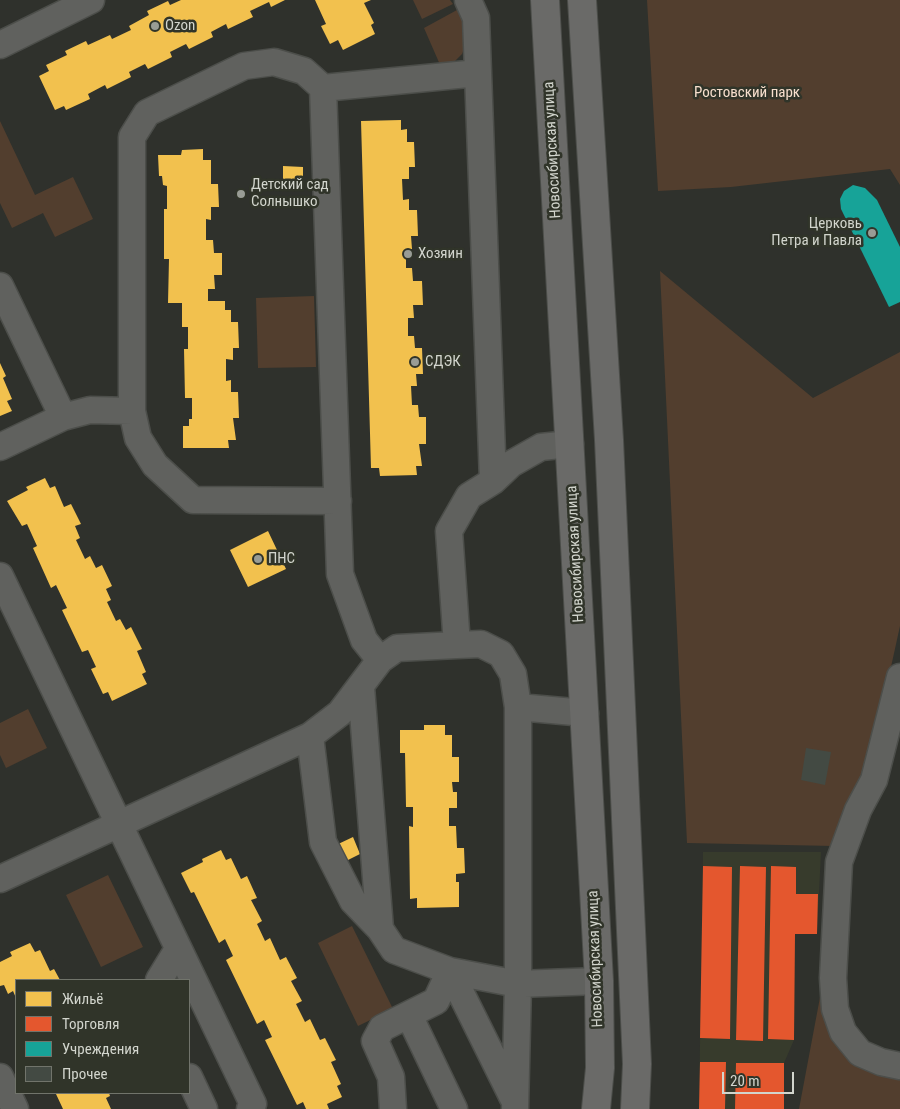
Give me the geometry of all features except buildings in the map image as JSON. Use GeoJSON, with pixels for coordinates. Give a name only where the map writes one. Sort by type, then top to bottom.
{"type":"FeatureCollection","features":[{"type":"Feature","properties":{"kind":"main road","name":"Новосибирская улица"},"geometry":{"type":"LineString","coordinates":[[545,0],[599,981],[600,1068],[596,1109]]}},
{"type":"Feature","properties":{"kind":"main road"},"geometry":{"type":"LineString","coordinates":[[582,0],[609,440],[637,1054],[635,1109]]}},
{"type":"Feature","properties":{"kind":"main road"},"geometry":{"type":"LineString","coordinates":[[570,444],[609,440]]}},
{"type":"Feature","properties":{"kind":"lane"},"geometry":{"type":"LineString","coordinates":[[0,45],[91,0]]}},
{"type":"Feature","properties":{"kind":"lane"},"geometry":{"type":"LineString","coordinates":[[468,0],[476,18],[493,481]]}},
{"type":"Feature","properties":{"kind":"lane"},"geometry":{"type":"LineString","coordinates":[[338,500],[193,500],[155,465],[138,438],[132,411],[132,136],[147,113],[244,66],[274,62],[304,71],[324,88],[478,73]]}},
{"type":"Feature","properties":{"kind":"lane"},"geometry":{"type":"LineString","coordinates":[[324,88],[340,574],[364,640],[380,660]]}},
{"type":"Feature","properties":{"kind":"lane"},"geometry":{"type":"LineString","coordinates":[[0,286],[63,417]]}},
{"type":"Feature","properties":{"kind":"lane"},"geometry":{"type":"LineString","coordinates":[[0,447],[63,417],[90,410],[132,411]]}},
{"type":"Feature","properties":{"kind":"lane"},"geometry":{"type":"LineString","coordinates":[[457,645],[450,531],[469,496],[493,481],[529,452],[541,447],[570,444]]}},
{"type":"Feature","properties":{"kind":"lane"},"geometry":{"type":"LineString","coordinates":[[0,576],[253,1104],[250,1109]]}},
{"type":"Feature","properties":{"kind":"lane"},"geometry":{"type":"LineString","coordinates":[[0,879],[310,736],[340,713],[362,687],[380,660],[397,648],[481,644],[501,654],[513,674],[518,707],[518,984],[515,1105]]}},
{"type":"Feature","properties":{"kind":"lane"},"geometry":{"type":"LineString","coordinates":[[900,677],[874,780],[858,810],[839,862],[833,978],[835,1009],[843,1032],[860,1053],[881,1062],[900,1066]]}},
{"type":"Feature","properties":{"kind":"lane"},"geometry":{"type":"LineString","coordinates":[[362,687],[380,928]]}},
{"type":"Feature","properties":{"kind":"lane"},"geometry":{"type":"LineString","coordinates":[[518,707],[585,713]]}},
{"type":"Feature","properties":{"kind":"lane"},"geometry":{"type":"LineString","coordinates":[[310,736],[323,842],[353,901],[380,928],[394,950],[450,971],[518,984],[599,981]]}},
{"type":"Feature","properties":{"kind":"lane"},"geometry":{"type":"LineString","coordinates":[[160,979],[178,950]]}},
{"type":"Feature","properties":{"kind":"lane"},"geometry":{"type":"LineString","coordinates":[[392,1109],[391,1077],[375,1041],[382,1028],[436,1001],[450,971]]}},
{"type":"Feature","properties":{"kind":"lane"},"geometry":{"type":"LineString","coordinates":[[450,971],[515,1105]]}},
{"type":"Feature","properties":{"kind":"lane"},"geometry":{"type":"LineString","coordinates":[[409,1015],[454,1109]]}},
{"type":"Feature","properties":{"kind":"lane"},"geometry":{"type":"LineString","coordinates":[[0,1077],[15,1109]]}},
{"type":"Feature","properties":{"kind":"lane"},"geometry":{"type":"LineString","coordinates":[[190,1079],[204,1109]]}},
{"type":"Feature","properties":{"kind":"shaded area"},"geometry":{"type":"Polygon","coordinates":[[[703,852],[821,852],[817,934],[795,934],[794,1040],[784,1063],[784,1109],[699,1109],[703,852]]]}},
{"type":"Feature","properties":{"kind":"green space"},"geometry":{"type":"Polygon","coordinates":[[[413,0],[450,0],[453,4],[422,19],[413,0]]]}},
{"type":"Feature","properties":{"kind":"green space","name":"Ростовский парк"},"geometry":{"type":"Polygon","coordinates":[[[647,0],[900,0],[900,185],[890,169],[731,187],[658,191],[647,0]]]}},
{"type":"Feature","properties":{"kind":"green space"},"geometry":{"type":"Polygon","coordinates":[[[457,10],[466,27],[466,44],[462,54],[454,62],[441,67],[424,28],[457,10]]]}},
{"type":"Feature","properties":{"kind":"green space"},"geometry":{"type":"Polygon","coordinates":[[[0,121],[35,195],[73,177],[93,219],[55,237],[43,213],[12,228],[0,203],[0,121]]]}},
{"type":"Feature","properties":{"kind":"green space"},"geometry":{"type":"Polygon","coordinates":[[[660,271],[813,398],[900,352],[900,626],[867,776],[834,846],[687,843],[660,271]]]}},
{"type":"Feature","properties":{"kind":"green space"},"geometry":{"type":"Polygon","coordinates":[[[314,296],[316,367],[258,368],[256,298],[314,296]]]}},
{"type":"Feature","properties":{"kind":"green space"},"geometry":{"type":"Polygon","coordinates":[[[28,709],[47,748],[6,768],[0,755],[0,723],[28,709]]]}},
{"type":"Feature","properties":{"kind":"green space"},"geometry":{"type":"Polygon","coordinates":[[[108,875],[143,947],[101,967],[66,895],[108,875]]]}},
{"type":"Feature","properties":{"kind":"green space"},"geometry":{"type":"Polygon","coordinates":[[[352,926],[393,1009],[358,1026],[318,943],[352,926]]]}},
{"type":"Feature","properties":{"kind":"green space"},"geometry":{"type":"Polygon","coordinates":[[[821,992],[832,1036],[860,1067],[900,1077],[900,1109],[799,1109],[821,992]]]}},
{"type":"Feature","properties":{"kind":"place","name":"Ozon"},"geometry":{"type":"Point","coordinates":[155,26]}},
{"type":"Feature","properties":{"kind":"place","name":"Детский сад Солнышко"},"geometry":{"type":"Point","coordinates":[241,194]}},
{"type":"Feature","properties":{"kind":"place","name":"Церковь Петра и Павла"},"geometry":{"type":"Point","coordinates":[872,233]}},
{"type":"Feature","properties":{"kind":"place","name":"Хозяин"},"geometry":{"type":"Point","coordinates":[408,254]}},
{"type":"Feature","properties":{"kind":"place","name":"СДЭК"},"geometry":{"type":"Point","coordinates":[415,362]}},
{"type":"Feature","properties":{"kind":"place","name":"ПНС"},"geometry":{"type":"Point","coordinates":[258,559]}}]}
